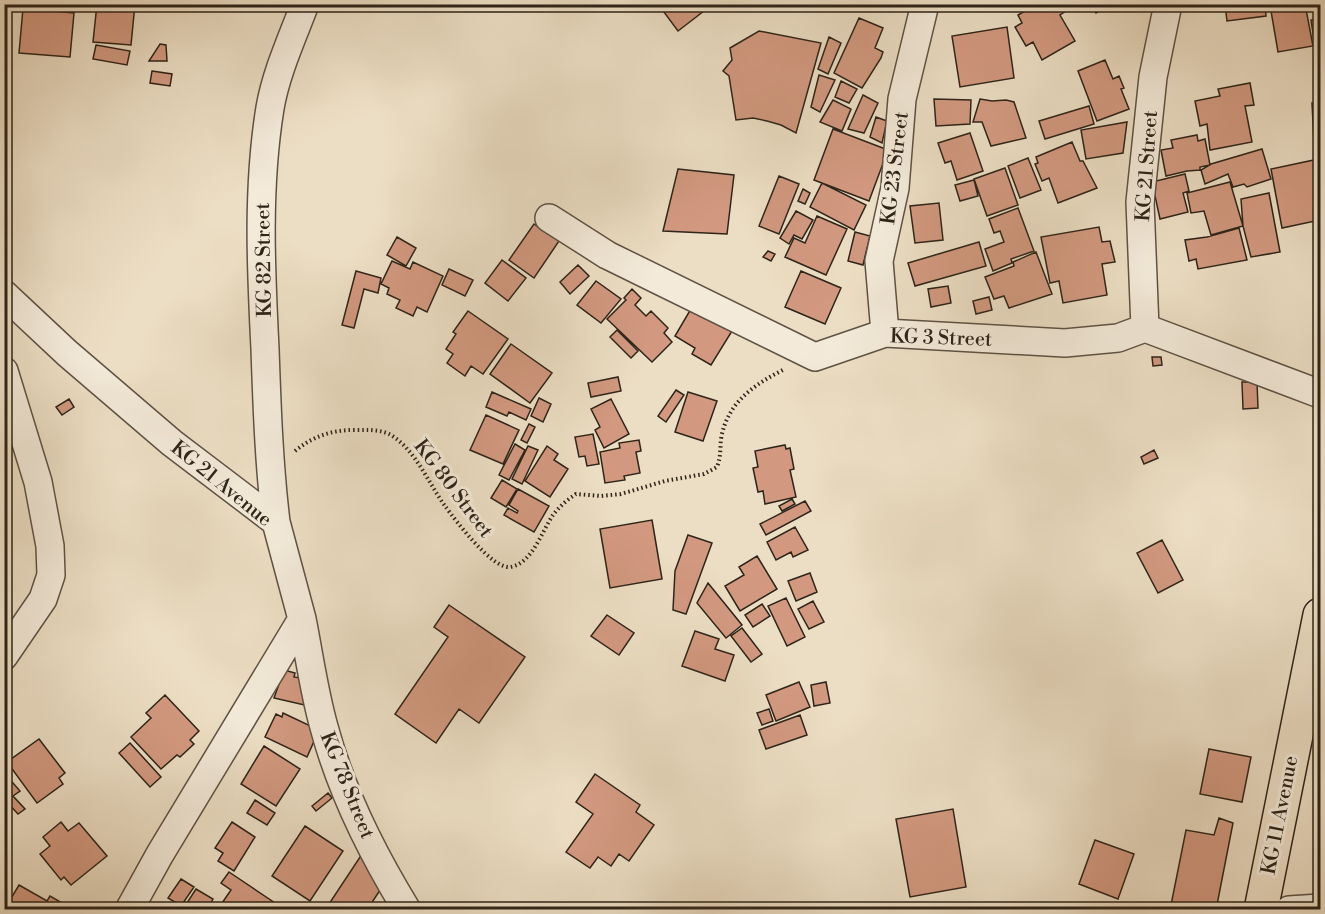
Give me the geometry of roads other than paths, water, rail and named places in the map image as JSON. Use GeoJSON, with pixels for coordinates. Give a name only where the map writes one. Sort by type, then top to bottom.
{"type":"FeatureCollection","features":[{"type":"Feature","properties":{"kind":"main road","name":"KG 11 Avenue"},"geometry":{"type":"LineString","coordinates":[[1261,909],[1320,615]]}},
{"type":"Feature","properties":{"kind":"street","name":"KG 82 Street"},"geometry":{"type":"LineString","coordinates":[[276,522],[271,479],[262,300],[261,221],[264,157],[270,106],[286,52],[305,4]]}},
{"type":"Feature","properties":{"kind":"street","name":"KG 23 Street"},"geometry":{"type":"LineString","coordinates":[[885,333],[879,261],[895,188],[902,99],[925,4]]}},
{"type":"Feature","properties":{"kind":"street","name":"KG 21 Street"},"geometry":{"type":"LineString","coordinates":[[1145,328],[1140,202],[1154,77],[1168,4]]}},
{"type":"Feature","properties":{"kind":"street","name":"KG 3 Street"},"geometry":{"type":"LineString","coordinates":[[549,218],[607,255],[815,357],[885,333],[1065,343],[1118,338],[1145,328]]}},
{"type":"Feature","properties":{"kind":"street","name":"KG 21 Avenue"},"geometry":{"type":"LineString","coordinates":[[4,294],[67,353],[172,443],[276,522],[302,619]]}},
{"type":"Feature","properties":{"kind":"street"},"geometry":{"type":"LineString","coordinates":[[1145,328],[1320,394]]}},
{"type":"Feature","properties":{"kind":"street"},"geometry":{"type":"LineString","coordinates":[[4,371],[38,482],[50,546],[51,575],[44,599],[4,656]]}},
{"type":"Feature","properties":{"kind":"street"},"geometry":{"type":"LineString","coordinates":[[129,909],[302,619]]}},
{"type":"Feature","properties":{"kind":"street","name":"KG 78 Street"},"geometry":{"type":"LineString","coordinates":[[302,619],[323,725],[337,768],[354,810],[407,909]]}},
{"type":"Feature","properties":{"kind":"street"},"geometry":{"type":"LineString","coordinates":[[1289,909],[1320,908]]}}]}
